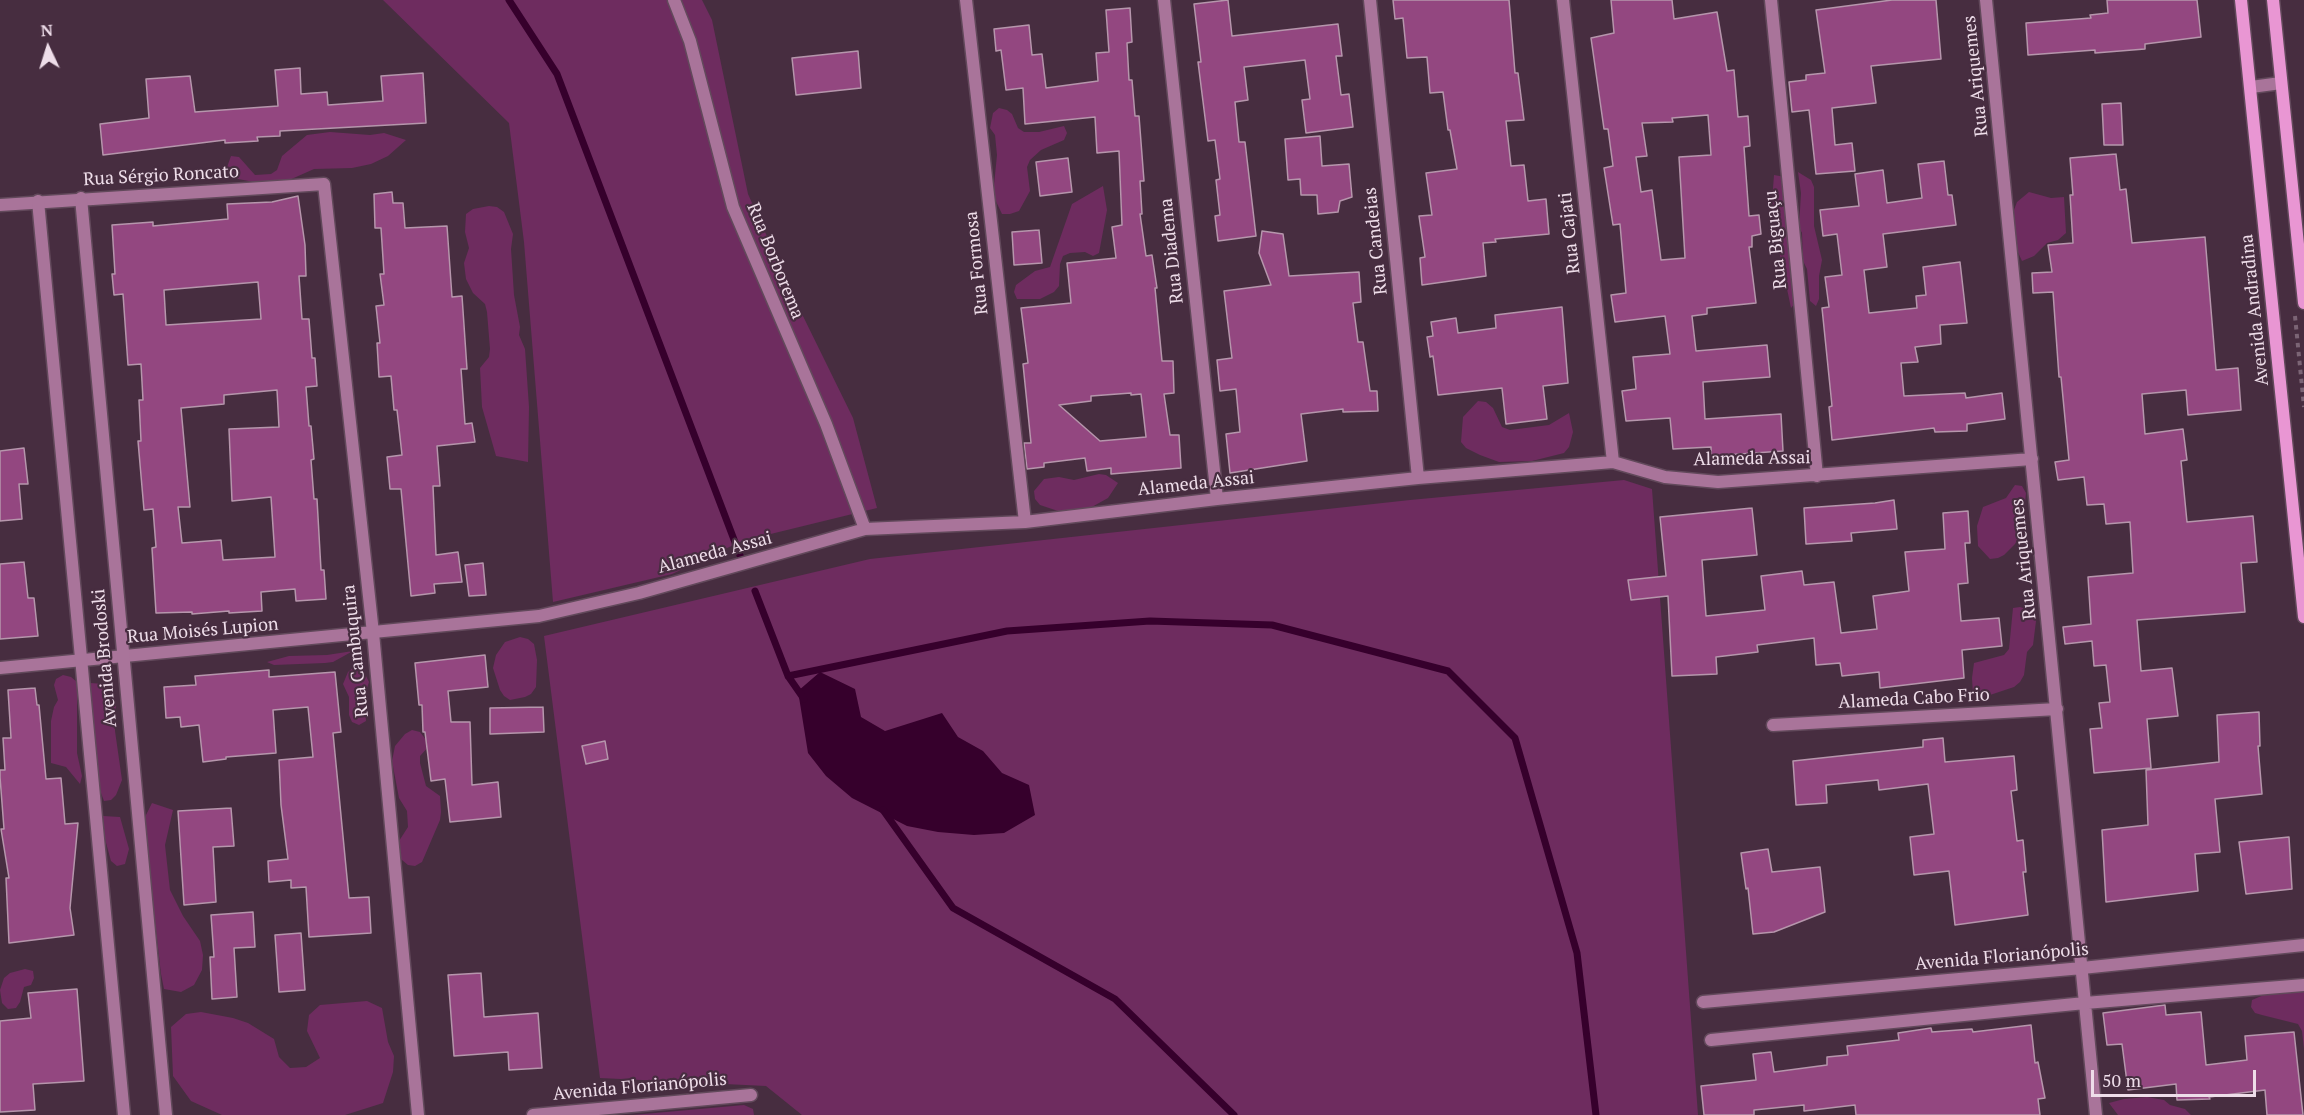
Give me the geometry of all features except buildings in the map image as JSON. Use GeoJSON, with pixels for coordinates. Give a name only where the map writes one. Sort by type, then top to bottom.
{"type":"FeatureCollection","features":[{"type":"Feature","properties":{"kind":"main road","name":"Avenida Andradina"},"geometry":{"type":"LineString","coordinates":[[2241,0],[2304,617]]}},
{"type":"Feature","properties":{"kind":"main road"},"geometry":{"type":"LineString","coordinates":[[2273,0],[2304,303]]}},
{"type":"Feature","properties":{"kind":"street","name":"Rua Borborema"},"geometry":{"type":"LineString","coordinates":[[674,0],[690,41],[733,207],[826,424],[865,529]]}},
{"type":"Feature","properties":{"kind":"street","name":"Rua Formosa"},"geometry":{"type":"LineString","coordinates":[[966,0],[1025,522]]}},
{"type":"Feature","properties":{"kind":"street","name":"Rua Diadema"},"geometry":{"type":"LineString","coordinates":[[1164,0],[1217,499]]}},
{"type":"Feature","properties":{"kind":"street","name":"Rua Candeias"},"geometry":{"type":"LineString","coordinates":[[1370,0],[1418,478]]}},
{"type":"Feature","properties":{"kind":"street","name":"Rua Cajati"},"geometry":{"type":"LineString","coordinates":[[1563,0],[1613,462]]}},
{"type":"Feature","properties":{"kind":"street","name":"Rua Biguaçu"},"geometry":{"type":"LineString","coordinates":[[1771,0],[1817,476]]}},
{"type":"Feature","properties":{"kind":"street","name":"Rua Ariquemes"},"geometry":{"type":"LineString","coordinates":[[1986,0],[2096,1115]]}},
{"type":"Feature","properties":{"kind":"street"},"geometry":{"type":"LineString","coordinates":[[2250,87],[2281,83]]}},
{"type":"Feature","properties":{"kind":"street","name":"Rua Sérgio Roncato"},"geometry":{"type":"LineString","coordinates":[[0,204],[324,184]]}},
{"type":"Feature","properties":{"kind":"street","name":"Rua Cambuquira"},"geometry":{"type":"LineString","coordinates":[[324,184],[373,633],[418,1115]]}},
{"type":"Feature","properties":{"kind":"street","name":"Avenida Brodoski"},"geometry":{"type":"LineString","coordinates":[[81,198],[166,1115]]}},
{"type":"Feature","properties":{"kind":"street","name":"Avenida Brodoski"},"geometry":{"type":"LineString","coordinates":[[38,201],[124,1115]]}},
{"type":"Feature","properties":{"kind":"street","name":"Alameda Assai"},"geometry":{"type":"LineString","coordinates":[[373,633],[539,616],[639,593],[865,529],[1025,522],[1418,478],[1613,462],[1665,477],[1718,482],[2032,459]]}},
{"type":"Feature","properties":{"kind":"street","name":"Rua Moisés Lupion"},"geometry":{"type":"LineString","coordinates":[[0,668],[373,633]]}},
{"type":"Feature","properties":{"kind":"street","name":"Alameda Cabo Frio"},"geometry":{"type":"LineString","coordinates":[[1773,725],[2057,709]]}},
{"type":"Feature","properties":{"kind":"street","name":"Avenida Florianópolis"},"geometry":{"type":"LineString","coordinates":[[1703,1002],[2082,968],[2304,945]]}},
{"type":"Feature","properties":{"kind":"street"},"geometry":{"type":"LineString","coordinates":[[1711,1040],[2085,1003],[2304,985]]}},
{"type":"Feature","properties":{"kind":"street","name":"Avenida Florianópolis"},"geometry":{"type":"LineString","coordinates":[[533,1115],[751,1095]]}},
{"type":"Feature","properties":{"kind":"shaded area"},"geometry":{"type":"Polygon","coordinates":[[[383,0],[702,0],[712,20],[748,194],[800,310],[853,418],[877,508],[742,541],[672,574],[553,602],[524,242],[509,123],[383,0]]]}},
{"type":"Feature","properties":{"kind":"shaded area"},"geometry":{"type":"Polygon","coordinates":[[[999,108],[1012,114],[1018,128],[1024,132],[1039,132],[1064,126],[1067,133],[1064,140],[1041,150],[1030,160],[1027,167],[1030,191],[1019,211],[1010,214],[1002,214],[993,195],[997,155],[995,135],[990,128],[993,113],[999,108]]]}},
{"type":"Feature","properties":{"kind":"shaded area"},"geometry":{"type":"Polygon","coordinates":[[[330,132],[370,135],[384,133],[406,140],[388,156],[371,164],[352,168],[314,169],[287,181],[264,184],[228,177],[226,170],[231,156],[239,157],[255,175],[271,174],[277,170],[282,156],[307,135],[330,132]]]}},
{"type":"Feature","properties":{"kind":"shaded area"},"geometry":{"type":"Polygon","coordinates":[[[1798,172],[1811,180],[1814,187],[1814,226],[1822,260],[1819,299],[1816,306],[1810,301],[1807,269],[1803,261],[1802,233],[1799,227],[1801,193],[1798,172]]]}},
{"type":"Feature","properties":{"kind":"shaded area"},"geometry":{"type":"Polygon","coordinates":[[[1774,175],[1785,177],[1790,263],[1796,302],[1791,308],[1774,227],[1772,202],[1774,175]]]}},
{"type":"Feature","properties":{"kind":"shaded area"},"geometry":{"type":"Polygon","coordinates":[[[1103,186],[1107,210],[1099,253],[1093,256],[1085,252],[1063,256],[1060,264],[1059,286],[1054,292],[1040,299],[1017,299],[1014,292],[1016,285],[1035,271],[1050,267],[1072,204],[1103,186]]]}},
{"type":"Feature","properties":{"kind":"shaded area"},"geometry":{"type":"Polygon","coordinates":[[[2029,192],[2051,198],[2064,197],[2066,233],[2058,240],[2047,243],[2034,256],[2022,261],[2016,248],[2014,210],[2017,202],[2029,192]]]}},
{"type":"Feature","properties":{"kind":"shaded area"},"geometry":{"type":"Polygon","coordinates":[[[497,207],[504,212],[513,234],[511,249],[514,295],[520,327],[519,335],[525,349],[529,407],[528,462],[496,456],[482,407],[480,368],[489,357],[490,349],[487,312],[485,304],[473,293],[466,279],[464,263],[469,248],[465,232],[466,214],[473,209],[497,207]]]}},
{"type":"Feature","properties":{"kind":"shaded area"},"geometry":{"type":"Polygon","coordinates":[[[1478,401],[1486,402],[1493,408],[1502,427],[1510,430],[1549,425],[1569,413],[1573,432],[1569,447],[1564,453],[1532,461],[1499,462],[1466,448],[1461,442],[1463,417],[1478,401]]]}},
{"type":"Feature","properties":{"kind":"shaded area"},"geometry":{"type":"Polygon","coordinates":[[[1099,474],[1106,475],[1118,483],[1108,498],[1090,508],[1058,511],[1040,505],[1035,499],[1034,491],[1044,479],[1059,477],[1074,480],[1099,474]]]}},
{"type":"Feature","properties":{"kind":"shaded area"},"geometry":{"type":"Polygon","coordinates":[[[1624,480],[1652,489],[1698,1115],[802,1115],[766,1086],[600,1078],[544,636],[870,559],[1410,500],[1624,480]]]}},
{"type":"Feature","properties":{"kind":"shaded area"},"geometry":{"type":"Polygon","coordinates":[[[2015,485],[2022,486],[2026,493],[2022,531],[2015,544],[2004,555],[1990,559],[1978,546],[1977,526],[1983,507],[2006,498],[2015,485]]]}},
{"type":"Feature","properties":{"kind":"shaded area"},"geometry":{"type":"Polygon","coordinates":[[[2020,607],[2036,612],[2033,645],[2027,652],[2024,675],[2014,687],[1990,695],[1973,694],[1974,663],[2004,655],[2009,649],[2013,608],[2020,607]]]}},
{"type":"Feature","properties":{"kind":"shaded area"},"geometry":{"type":"Polygon","coordinates":[[[520,637],[534,644],[537,660],[536,687],[531,694],[525,697],[510,700],[500,690],[493,668],[496,655],[505,642],[520,637]]]}},
{"type":"Feature","properties":{"kind":"shaded area"},"geometry":{"type":"Polygon","coordinates":[[[353,651],[333,662],[274,665],[267,662],[289,656],[327,655],[353,651]]]}},
{"type":"Feature","properties":{"kind":"shaded area"},"geometry":{"type":"Polygon","coordinates":[[[354,667],[366,676],[369,682],[364,697],[366,721],[359,725],[352,722],[349,715],[349,697],[343,684],[348,672],[354,667]]]}},
{"type":"Feature","properties":{"kind":"shaded area"},"geometry":{"type":"Polygon","coordinates":[[[820,672],[855,689],[861,717],[885,731],[942,713],[958,737],[983,751],[1002,773],[1029,785],[1035,815],[1004,833],[974,835],[938,832],[907,826],[852,798],[826,776],[808,753],[798,691],[820,672]]]}},
{"type":"Feature","properties":{"kind":"shaded area"},"geometry":{"type":"Polygon","coordinates":[[[63,675],[77,682],[77,753],[82,776],[80,784],[66,767],[51,763],[51,721],[58,700],[54,685],[56,679],[63,675]]]}},
{"type":"Feature","properties":{"kind":"shaded area"},"geometry":{"type":"Polygon","coordinates":[[[90,683],[104,684],[110,688],[116,702],[115,731],[122,780],[116,795],[111,800],[104,801],[101,793],[88,697],[90,683]]]}},
{"type":"Feature","properties":{"kind":"shaded area"},"geometry":{"type":"Polygon","coordinates":[[[412,730],[420,732],[430,745],[420,756],[420,763],[426,786],[440,796],[441,812],[440,820],[422,862],[415,866],[408,865],[396,855],[399,841],[408,827],[407,811],[399,798],[392,761],[395,746],[405,734],[412,730]]]}},
{"type":"Feature","properties":{"kind":"shaded area"},"geometry":{"type":"Polygon","coordinates":[[[152,803],[173,810],[165,845],[170,890],[183,916],[200,941],[203,955],[202,970],[194,985],[181,992],[164,989],[161,974],[145,832],[145,817],[152,803]]]}},
{"type":"Feature","properties":{"kind":"shaded area"},"geometry":{"type":"Polygon","coordinates":[[[103,816],[120,817],[129,849],[125,864],[117,866],[111,861],[105,839],[103,816]]]}},
{"type":"Feature","properties":{"kind":"shaded area"},"geometry":{"type":"Polygon","coordinates":[[[25,969],[33,971],[34,978],[31,985],[24,987],[16,1008],[8,1009],[2,1003],[0,990],[4,978],[10,973],[25,969]]]}},
{"type":"Feature","properties":{"kind":"shaded area"},"geometry":{"type":"Polygon","coordinates":[[[2304,989],[2304,1049],[2302,1031],[2298,1024],[2255,1013],[2251,1007],[2252,1000],[2266,994],[2304,989]]]}},
{"type":"Feature","properties":{"kind":"shaded area"},"geometry":{"type":"Polygon","coordinates":[[[367,1001],[382,1008],[388,1042],[394,1056],[393,1072],[383,1103],[345,1115],[222,1115],[191,1101],[173,1076],[171,1027],[186,1014],[201,1012],[248,1023],[274,1039],[279,1057],[290,1068],[306,1067],[320,1058],[307,1031],[309,1015],[320,1005],[367,1001]]]}},
{"type":"Feature","properties":{"kind":"shaded area"},"geometry":{"type":"Polygon","coordinates":[[[2147,1097],[2164,1100],[2170,1105],[2185,1109],[2191,1115],[2118,1115],[2109,1103],[2147,1097]]]}},
{"type":"Feature","properties":{"kind":"shaded area"},"geometry":{"type":"Polygon","coordinates":[[[744,1105],[753,1109],[754,1115],[633,1115],[744,1105]]]}},
{"type":"Feature","properties":{"kind":"waterway"},"geometry":{"type":"LineString","coordinates":[[509,0],[557,74],[741,558]]}},
{"type":"Feature","properties":{"kind":"waterway"},"geometry":{"type":"LineString","coordinates":[[755,591],[788,676],[804,699]]}},
{"type":"Feature","properties":{"kind":"waterway"},"geometry":{"type":"LineString","coordinates":[[788,676],[1007,631],[1150,621],[1272,625],[1448,671],[1515,738],[1577,953],[1596,1115]]}},
{"type":"Feature","properties":{"kind":"waterway"},"geometry":{"type":"LineString","coordinates":[[883,810],[953,908],[1115,999],[1234,1115]]}}]}
